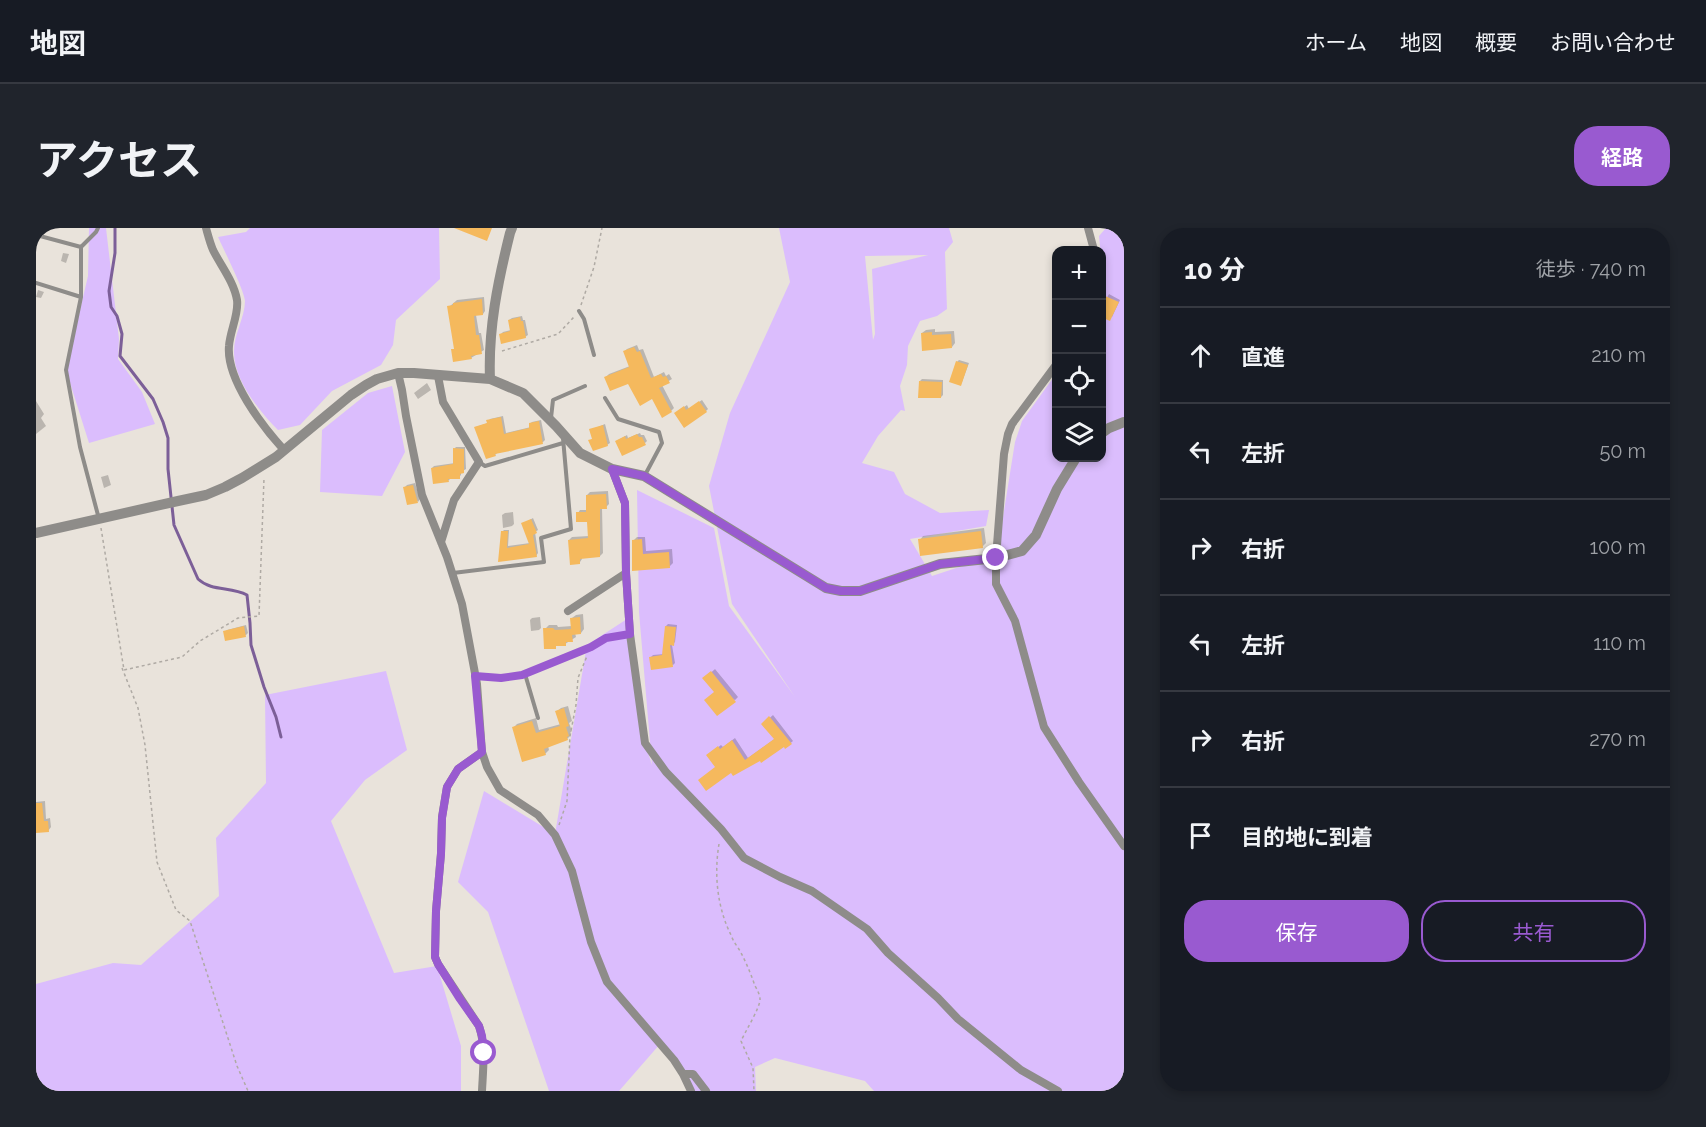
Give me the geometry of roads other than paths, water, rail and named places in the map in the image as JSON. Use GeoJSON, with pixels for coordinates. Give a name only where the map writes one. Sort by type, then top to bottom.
{"type":"FeatureCollection","features":[{"type":"Feature","properties":{"kind":"street"},"geometry":{"type":"LineString","coordinates":[[206,228],[212,248],[226,271],[237,302],[229,346],[229,357],[234,375],[257,418],[284,450]]}},
{"type":"Feature","properties":{"kind":"street"},"geometry":{"type":"LineString","coordinates":[[490,379],[489,354],[493,315],[501,269],[512,228]]}},
{"type":"Feature","properties":{"kind":"street"},"geometry":{"type":"LineString","coordinates":[[1088,228],[1093,246]]}},
{"type":"Feature","properties":{"kind":"street"},"geometry":{"type":"LineString","coordinates":[[1052,370],[1012,423],[1008,434],[1004,454],[996,584],[1015,621],[1044,727],[1124,846]]}},
{"type":"Feature","properties":{"kind":"street"},"geometry":{"type":"LineString","coordinates":[[398,373],[422,495],[453,573],[462,604],[475,676],[482,752],[487,767],[500,790],[538,815],[555,835],[572,870],[591,942],[607,982],[674,1060],[691,1091]]}},
{"type":"Feature","properties":{"kind":"street"},"geometry":{"type":"LineString","coordinates":[[36,533],[206,495],[225,487],[265,465],[359,390],[377,379],[398,373],[490,379],[522,393],[580,453],[612,469],[644,476],[826,588],[841,591],[860,591],[940,564],[996,558],[1022,551],[1036,535],[1074,462]]}},
{"type":"Feature","properties":{"kind":"street"},"geometry":{"type":"LineString","coordinates":[[438,376],[443,402],[479,462],[454,500],[441,542]]}},
{"type":"Feature","properties":{"kind":"street"},"geometry":{"type":"LineString","coordinates":[[1106,430],[1124,422]]}},
{"type":"Feature","properties":{"kind":"street"},"geometry":{"type":"LineString","coordinates":[[612,469],[625,503],[630,634],[645,743],[666,772],[721,829],[744,858],[812,891],[867,929],[888,953],[917,977],[965,1025],[1021,1070],[1058,1091]]}},
{"type":"Feature","properties":{"kind":"street"},"geometry":{"type":"LineString","coordinates":[[568,611],[626,573]]}},
{"type":"Feature","properties":{"kind":"street"},"geometry":{"type":"LineString","coordinates":[[482,752],[458,769],[447,787],[442,818],[435,957],[479,1026],[484,1053],[482,1091]]}},
{"type":"Feature","properties":{"kind":"street"},"geometry":{"type":"LineString","coordinates":[[683,1074],[693,1074],[706,1091]]}},
{"type":"Feature","properties":{"kind":"lane"},"geometry":{"type":"LineString","coordinates":[[98,228],[81,247],[81,297],[66,370],[80,447],[99,519]]}},
{"type":"Feature","properties":{"kind":"lane"},"geometry":{"type":"LineString","coordinates":[[36,235],[81,247]]}},
{"type":"Feature","properties":{"kind":"lane"},"geometry":{"type":"LineString","coordinates":[[36,283],[81,297]]}},
{"type":"Feature","properties":{"kind":"lane"},"geometry":{"type":"LineString","coordinates":[[579,311],[584,319],[594,355]]}},
{"type":"Feature","properties":{"kind":"lane"},"geometry":{"type":"LineString","coordinates":[[551,421],[553,400],[585,386]]}},
{"type":"Feature","properties":{"kind":"lane"},"geometry":{"type":"LineString","coordinates":[[604,398],[618,419],[659,432],[662,443],[644,476]]}},
{"type":"Feature","properties":{"kind":"lane"},"geometry":{"type":"LineString","coordinates":[[453,573],[544,562],[541,538],[571,529],[563,437],[486,466],[479,462]]}},
{"type":"Feature","properties":{"kind":"lane"},"geometry":{"type":"LineString","coordinates":[[475,676],[501,678],[525,674],[591,647],[606,638],[630,634]]}},
{"type":"Feature","properties":{"kind":"lane"},"geometry":{"type":"LineString","coordinates":[[525,674],[538,718]]}},
{"type":"Feature","properties":{"kind":"waterway"},"geometry":{"type":"LineString","coordinates":[[115,228],[115,253],[109,291],[111,307],[117,316],[122,334],[120,356],[153,399],[163,422],[168,438],[168,469],[174,525],[198,579],[209,586],[247,595],[251,645],[281,737]]}}]}
